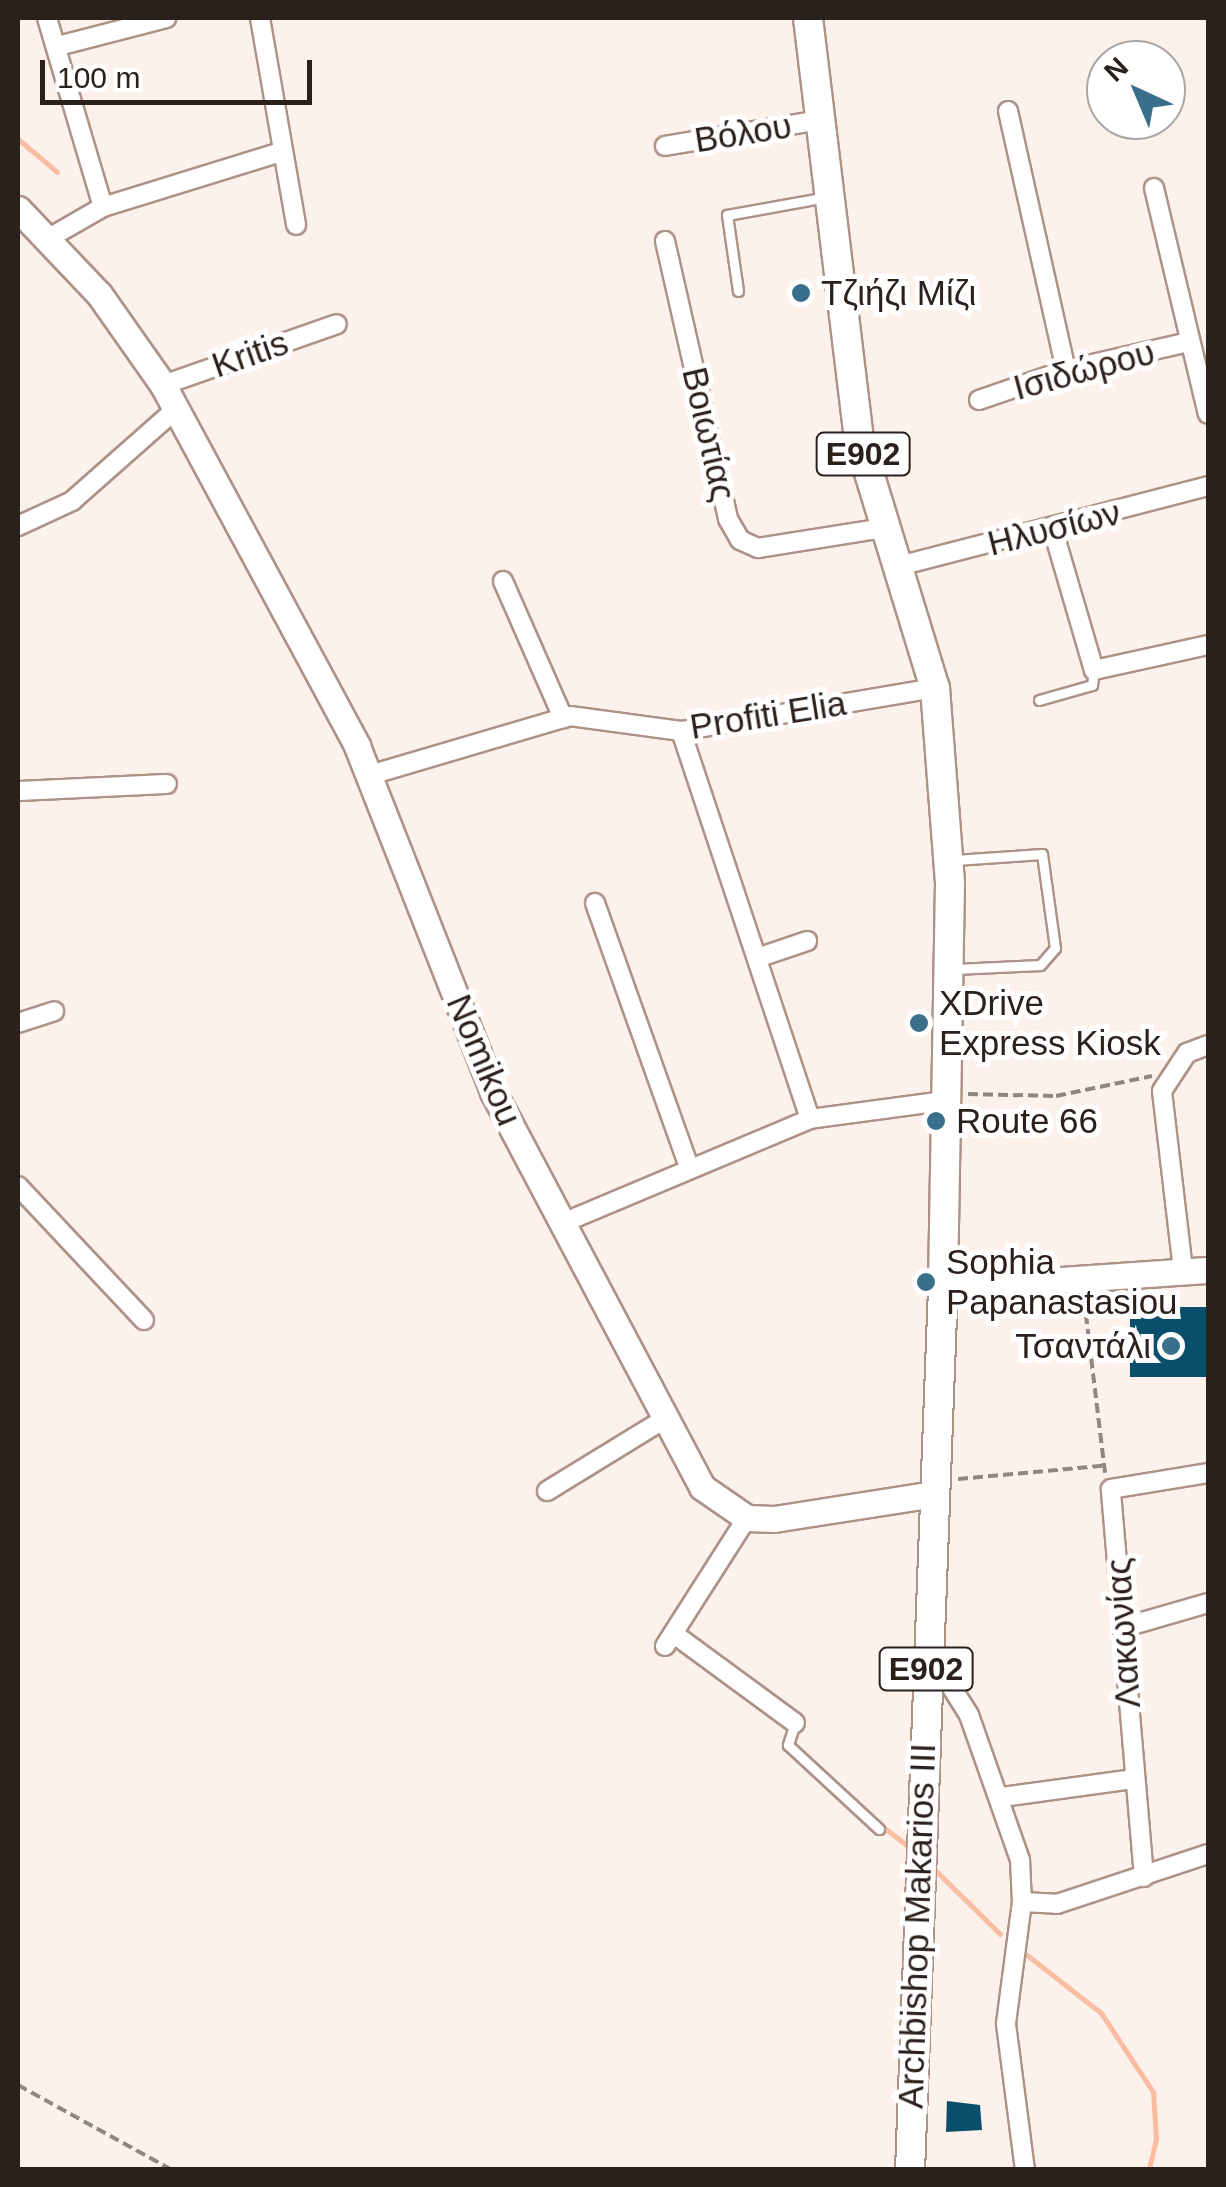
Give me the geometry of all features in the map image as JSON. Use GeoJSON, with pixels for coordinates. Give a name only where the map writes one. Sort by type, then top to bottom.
{"type":"FeatureCollection","features":[{"type":"Feature","properties":{"kind":"main road","name":"Archbishop Makarios III"},"geometry":{"type":"LineString","coordinates":[[808,18],[859,440],[935,688],[948,860],[943,1288],[917,1856],[910,2170]]}},
{"type":"Feature","properties":{"kind":"street"},"geometry":{"type":"LineString","coordinates":[[47,18],[103,206]]}},
{"type":"Feature","properties":{"kind":"street"},"geometry":{"type":"LineString","coordinates":[[58,46],[166,18]]}},
{"type":"Feature","properties":{"kind":"street"},"geometry":{"type":"LineString","coordinates":[[260,18],[296,225]]}},
{"type":"Feature","properties":{"kind":"street"},"geometry":{"type":"LineString","coordinates":[[1008,111],[1066,370]]}},
{"type":"Feature","properties":{"kind":"street","name":"Βόλου"},"geometry":{"type":"LineString","coordinates":[[666,146],[820,120]]}},
{"type":"Feature","properties":{"kind":"street"},"geometry":{"type":"LineString","coordinates":[[49,238],[103,206],[281,152]]}},
{"type":"Feature","properties":{"kind":"street"},"geometry":{"type":"LineString","coordinates":[[1154,188],[1208,414]]}},
{"type":"Feature","properties":{"kind":"street","name":"Nomikou"},"geometry":{"type":"LineString","coordinates":[[18,209],[99,294],[176,408],[370,775],[493,1092],[702,1486],[747,1518]]}},
{"type":"Feature","properties":{"kind":"street","name":"Βοιωτίας"},"geometry":{"type":"LineString","coordinates":[[665,242],[728,519],[740,540],[758,548],[884,528]]}},
{"type":"Feature","properties":{"kind":"street","name":"Kritis"},"geometry":{"type":"LineString","coordinates":[[163,385],[337,324]]}},
{"type":"Feature","properties":{"kind":"street","name":"Ισιδώρου"},"geometry":{"type":"LineString","coordinates":[[979,400],[1066,370],[1190,342]]}},
{"type":"Feature","properties":{"kind":"street"},"geometry":{"type":"LineString","coordinates":[[18,526],[72,501],[176,408]]}},
{"type":"Feature","properties":{"kind":"street","name":"Ηλυσίων"},"geometry":{"type":"LineString","coordinates":[[899,566],[1053,530],[1208,486]]}},
{"type":"Feature","properties":{"kind":"street"},"geometry":{"type":"LineString","coordinates":[[1053,530],[1094,670],[1208,645]]}},
{"type":"Feature","properties":{"kind":"street"},"geometry":{"type":"LineString","coordinates":[[504,581],[563,718]]}},
{"type":"Feature","properties":{"kind":"street","name":"Profiti Elia"},"geometry":{"type":"LineString","coordinates":[[370,775],[563,718],[611,718],[682,731],[935,688]]}},
{"type":"Feature","properties":{"kind":"street"},"geometry":{"type":"LineString","coordinates":[[682,731],[810,1119]]}},
{"type":"Feature","properties":{"kind":"street"},"geometry":{"type":"LineString","coordinates":[[18,790],[167,784]]}},
{"type":"Feature","properties":{"kind":"street"},"geometry":{"type":"LineString","coordinates":[[595,903],[689,1167]]}},
{"type":"Feature","properties":{"kind":"street"},"geometry":{"type":"LineString","coordinates":[[757,958],[808,941]]}},
{"type":"Feature","properties":{"kind":"street"},"geometry":{"type":"LineString","coordinates":[[18,1023],[54,1011]]}},
{"type":"Feature","properties":{"kind":"street"},"geometry":{"type":"LineString","coordinates":[[943,1288],[1196,1270],[1162,1091],[1171,1070],[1187,1053],[1208,1045]]}},
{"type":"Feature","properties":{"kind":"street"},"geometry":{"type":"LineString","coordinates":[[565,1222],[810,1119],[944,1097]]}},
{"type":"Feature","properties":{"kind":"street"},"geometry":{"type":"LineString","coordinates":[[18,1186],[144,1320]]}},
{"type":"Feature","properties":{"kind":"street"},"geometry":{"type":"LineString","coordinates":[[547,1491],[666,1418]]}},
{"type":"Feature","properties":{"kind":"street"},"geometry":{"type":"LineString","coordinates":[[1110,1488],[1208,1473]]}},
{"type":"Feature","properties":{"kind":"street"},"geometry":{"type":"LineString","coordinates":[[795,1723],[670,1640],[747,1518],[933,1488]]}},
{"type":"Feature","properties":{"kind":"street","name":"Λακωνίας"},"geometry":{"type":"LineString","coordinates":[[1110,1488],[1144,1877]]}},
{"type":"Feature","properties":{"kind":"street"},"geometry":{"type":"LineString","coordinates":[[1124,1627],[1208,1604]]}},
{"type":"Feature","properties":{"kind":"street"},"geometry":{"type":"LineString","coordinates":[[927,1647],[968,1715],[1002,1797],[1020,1860],[1022,1902],[1006,2024],[1026,2168]]}},
{"type":"Feature","properties":{"kind":"street"},"geometry":{"type":"LineString","coordinates":[[1002,1797],[1133,1778]]}},
{"type":"Feature","properties":{"kind":"street"},"geometry":{"type":"LineString","coordinates":[[1022,1902],[1057,1904],[1208,1854]]}},
{"type":"Feature","properties":{"kind":"lane"},"geometry":{"type":"LineString","coordinates":[[738,291],[726,215],[830,197]]}},
{"type":"Feature","properties":{"kind":"lane"},"geometry":{"type":"LineString","coordinates":[[1039,700],[1092,684],[1094,670]]}},
{"type":"Feature","properties":{"kind":"lane"},"geometry":{"type":"LineString","coordinates":[[947,970],[1043,964],[1055,948],[1042,854],[948,860]]}},
{"type":"Feature","properties":{"kind":"lane"},"geometry":{"type":"LineString","coordinates":[[795,1723],[788,1744],[879,1829]]}},
{"type":"Feature","properties":{"kind":"path"},"geometry":{"type":"LineString","coordinates":[[944,1097],[1056,1096],[1171,1070]]}},
{"type":"Feature","properties":{"kind":"path"},"geometry":{"type":"LineString","coordinates":[[1082,1279],[1102,1466],[1110,1488]]}},
{"type":"Feature","properties":{"kind":"path"},"geometry":{"type":"LineString","coordinates":[[933,1488],[1102,1466]]}},
{"type":"Feature","properties":{"kind":"path"},"geometry":{"type":"LineString","coordinates":[[18,2085],[172,2170]]}},
{"type":"Feature","properties":{"kind":"building","name":"Τσαντάλι"},"geometry":{"type":"Polygon","coordinates":[[[1130,1307],[1208,1307],[1208,1377],[1130,1377],[1130,1307]]]}},
{"type":"Feature","properties":{"kind":"building"},"geometry":{"type":"Polygon","coordinates":[[[947,2101],[980,2105],[982,2130],[946,2132],[947,2101]]]}},
{"type":"Feature","properties":{"kind":"waterway"},"geometry":{"type":"LineString","coordinates":[[18,139],[57,172]]}},
{"type":"Feature","properties":{"kind":"waterway"},"geometry":{"type":"LineString","coordinates":[[882,1826],[911,1849]]}},
{"type":"Feature","properties":{"kind":"waterway"},"geometry":{"type":"LineString","coordinates":[[931,1866],[1000,1934]]}},
{"type":"Feature","properties":{"kind":"waterway"},"geometry":{"type":"LineString","coordinates":[[1027,1955],[1101,2013],[1153,2092],[1156,2139],[1149,2170]]}},
{"type":"Feature","properties":{"kind":"place","name":"Τζιήζι Μίζι"},"geometry":{"type":"Point","coordinates":[801,293]}},
{"type":"Feature","properties":{"kind":"place","name":"XDrive Express Kiosk"},"geometry":{"type":"Point","coordinates":[919,1023]}},
{"type":"Feature","properties":{"kind":"place","name":"Route 66"},"geometry":{"type":"Point","coordinates":[936,1121]}},
{"type":"Feature","properties":{"kind":"place","name":"Sophia Papanastasiou"},"geometry":{"type":"Point","coordinates":[926,1282]}},
{"type":"Feature","properties":{"kind":"place","name":"Τσαντάλι"},"geometry":{"type":"Point","coordinates":[1171,1346]}}]}
